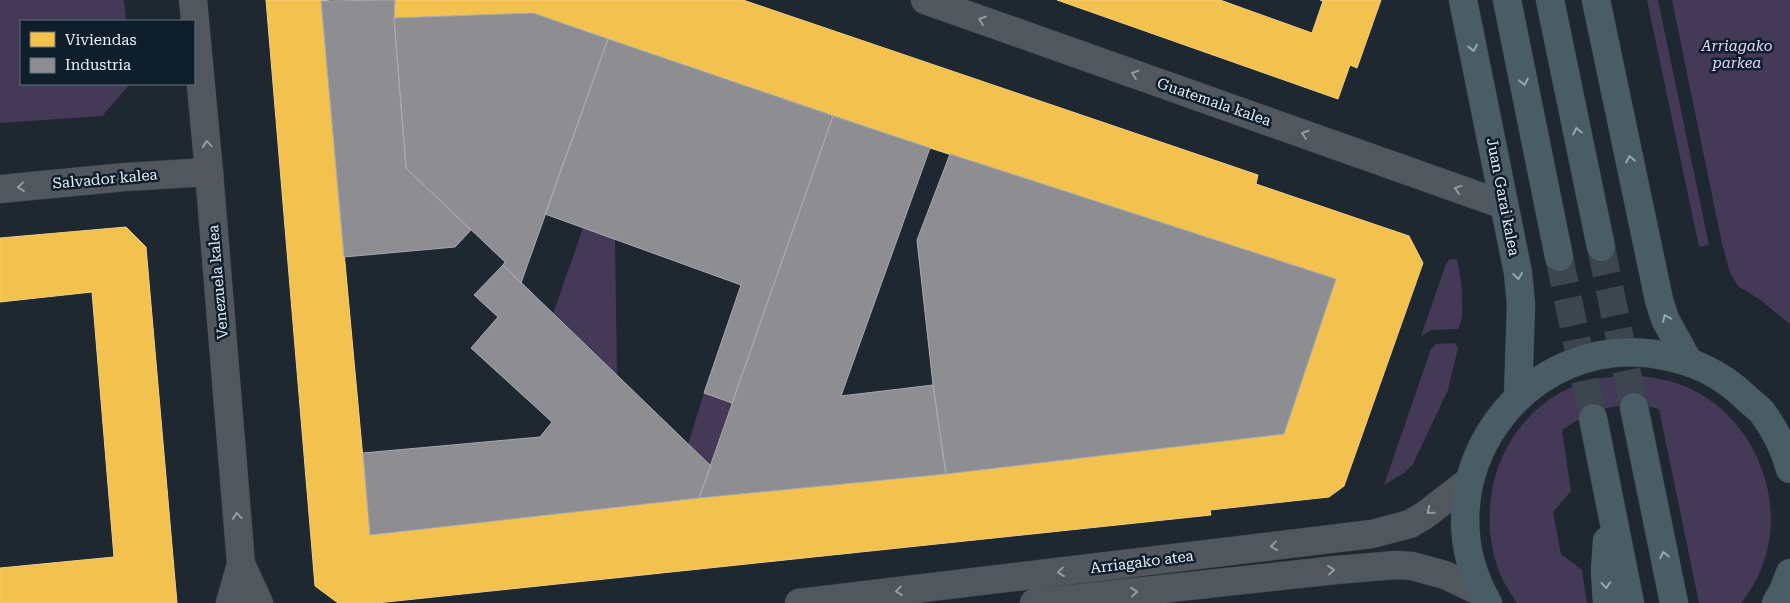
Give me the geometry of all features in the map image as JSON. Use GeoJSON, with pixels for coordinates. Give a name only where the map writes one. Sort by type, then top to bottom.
{"type":"FeatureCollection","features":[{"type":"Feature","properties":{"kind":"main road","name":"Juan Garai kalea"},"geometry":{"type":"LineString","coordinates":[[1463,0],[1518,273],[1521,305],[1518,397]]}},
{"type":"Feature","properties":{"kind":"main road"},"geometry":{"type":"LineString","coordinates":[[1507,0],[1559,257]]}},
{"type":"Feature","properties":{"kind":"main road"},"geometry":{"type":"LineString","coordinates":[[1550,0],[1601,247]]}},
{"type":"Feature","properties":{"kind":"main road"},"geometry":{"type":"LineString","coordinates":[[1596,0],[1659,300],[1665,319],[1688,361]]}},
{"type":"Feature","properties":{"kind":"main road"},"geometry":{"type":"LineString","coordinates":[[1484,597],[1471,565],[1466,538],[1465,509],[1469,481],[1483,444],[1492,427],[1518,397],[1555,370],[1598,355],[1644,352],[1688,361],[1728,382],[1762,412],[1788,458]]}},
{"type":"Feature","properties":{"kind":"main road"},"geometry":{"type":"LineString","coordinates":[[1634,407],[1674,603]]}},
{"type":"Feature","properties":{"kind":"main road"},"geometry":{"type":"LineString","coordinates":[[1593,418],[1630,603]]}},
{"type":"Feature","properties":{"kind":"main road"},"geometry":{"type":"LineString","coordinates":[[1607,603],[1605,570],[1610,502]]}},
{"type":"Feature","properties":{"kind":"main road"},"geometry":{"type":"LineString","coordinates":[[1776,603],[1790,573]]}},
{"type":"Feature","properties":{"kind":"street","name":"Venezuela kalea"},"geometry":{"type":"LineString","coordinates":[[193,0],[195,20]]}},
{"type":"Feature","properties":{"kind":"street","name":"Guatemala kalea"},"geometry":{"type":"LineString","coordinates":[[924,0],[1504,205]]}},
{"type":"Feature","properties":{"kind":"street","name":"Venezuela kalea"},"geometry":{"type":"LineString","coordinates":[[195,22],[241,564]]}},
{"type":"Feature","properties":{"kind":"street","name":"Salvador kalea"},"geometry":{"type":"LineString","coordinates":[[0,189],[125,176],[209,172]]}},
{"type":"Feature","properties":{"kind":"street","name":"Arriagako atea"},"geometry":{"type":"LineString","coordinates":[[799,603],[1372,534],[1410,524],[1425,515],[1469,481]]}},
{"type":"Feature","properties":{"kind":"street"},"geometry":{"type":"LineString","coordinates":[[230,603],[241,564]]}},
{"type":"Feature","properties":{"kind":"street"},"geometry":{"type":"LineString","coordinates":[[241,564],[259,603]]}},
{"type":"Feature","properties":{"kind":"street","name":"Arriagako atea"},"geometry":{"type":"LineString","coordinates":[[1034,603],[1396,565],[1412,566],[1445,575],[1484,597]]}},
{"type":"Feature","properties":{"kind":"green space"},"geometry":{"type":"Polygon","coordinates":[[[0,0],[124,0],[126,20],[20,20],[20,85],[129,85],[102,116],[0,123],[0,0]]]}},
{"type":"Feature","properties":{"kind":"green space"},"geometry":{"type":"Polygon","coordinates":[[[1647,0],[1658,0],[1709,245],[1699,247],[1647,0]]]}},
{"type":"Feature","properties":{"kind":"green space","name":"Arriagako parkea"},"geometry":{"type":"Polygon","coordinates":[[[1672,0],[1790,0],[1790,324],[1759,299],[1738,286],[1730,273],[1721,239],[1672,0]]]}},
{"type":"Feature","properties":{"kind":"green space"},"geometry":{"type":"Polygon","coordinates":[[[583,228],[615,239],[617,376],[553,314],[583,228]]]}},
{"type":"Feature","properties":{"kind":"green space"},"geometry":{"type":"Polygon","coordinates":[[[1449,260],[1457,260],[1461,284],[1462,316],[1458,329],[1432,330],[1421,336],[1446,264],[1449,260]]]}},
{"type":"Feature","properties":{"kind":"green space"},"geometry":{"type":"Polygon","coordinates":[[[1455,343],[1458,348],[1448,390],[1413,464],[1404,473],[1384,485],[1431,349],[1436,344],[1455,343]]]}},
{"type":"Feature","properties":{"kind":"green space"},"geometry":{"type":"Polygon","coordinates":[[[1632,375],[1678,384],[1708,399],[1729,416],[1746,437],[1759,461],[1767,487],[1771,513],[1769,541],[1758,577],[1741,603],[1699,603],[1659,409],[1632,405],[1620,406],[1596,411],[1562,430],[1571,491],[1553,512],[1561,554],[1582,570],[1587,603],[1517,603],[1499,571],[1490,532],[1490,506],[1495,480],[1503,455],[1516,433],[1533,413],[1554,396],[1585,382],[1632,375]]]}},
{"type":"Feature","properties":{"kind":"green space"},"geometry":{"type":"Polygon","coordinates":[[[704,393],[732,403],[711,466],[688,444],[704,393]]]}},
{"type":"Feature","properties":{"kind":"building: Viviendas"},"geometry":{"type":"Polygon","coordinates":[[[266,0],[329,0],[321,1],[370,535],[699,498],[946,474],[1284,434],[1336,279],[930,148],[533,13],[394,18],[395,0],[743,0],[1258,175],[1256,184],[1409,236],[1423,263],[1344,486],[1329,497],[1210,510],[1211,515],[377,603],[338,603],[315,586],[266,0]]]}},
{"type":"Feature","properties":{"kind":"building: Viviendas"},"geometry":{"type":"Polygon","coordinates":[[[1057,0],[1220,0],[1312,33],[1323,1],[1320,0],[1381,0],[1357,68],[1350,65],[1338,99],[1057,0]]]}},
{"type":"Feature","properties":{"kind":"building: Viviendas"},"geometry":{"type":"Polygon","coordinates":[[[126,227],[146,247],[177,603],[0,603],[0,568],[114,557],[92,292],[0,302],[0,238],[126,227]]]}},
{"type":"Feature","properties":{"kind":"building: Industria"},"geometry":{"type":"Polygon","coordinates":[[[395,0],[394,18],[406,168],[471,230],[455,247],[344,257],[321,1],[395,0]]]}},
{"type":"Feature","properties":{"kind":"building: Industria"},"geometry":{"type":"Polygon","coordinates":[[[533,13],[608,39],[521,283],[503,265],[505,262],[406,168],[394,18],[533,13]]]}},
{"type":"Feature","properties":{"kind":"building: Industria"},"geometry":{"type":"Polygon","coordinates":[[[608,39],[833,116],[732,403],[704,393],[741,285],[545,214],[608,39]]]}},
{"type":"Feature","properties":{"kind":"building: Industria"},"geometry":{"type":"Polygon","coordinates":[[[833,116],[930,148],[841,396],[933,385],[946,474],[699,498],[833,116]]]}},
{"type":"Feature","properties":{"kind":"building: Industria"},"geometry":{"type":"Polygon","coordinates":[[[950,154],[1336,279],[1284,434],[946,474],[933,385],[917,240],[950,154]]]}},
{"type":"Feature","properties":{"kind":"building: Industria"},"geometry":{"type":"Polygon","coordinates":[[[503,265],[711,466],[699,498],[370,535],[363,453],[540,437],[552,422],[471,348],[498,317],[474,295],[503,265]]]}},
{"type":"Feature","properties":{"kind":"tunnel"},"geometry":{"type":"LineString","coordinates":[[1601,247],[1634,407]]}},
{"type":"Feature","properties":{"kind":"tunnel"},"geometry":{"type":"LineString","coordinates":[[1559,257],[1593,418]]}}]}
